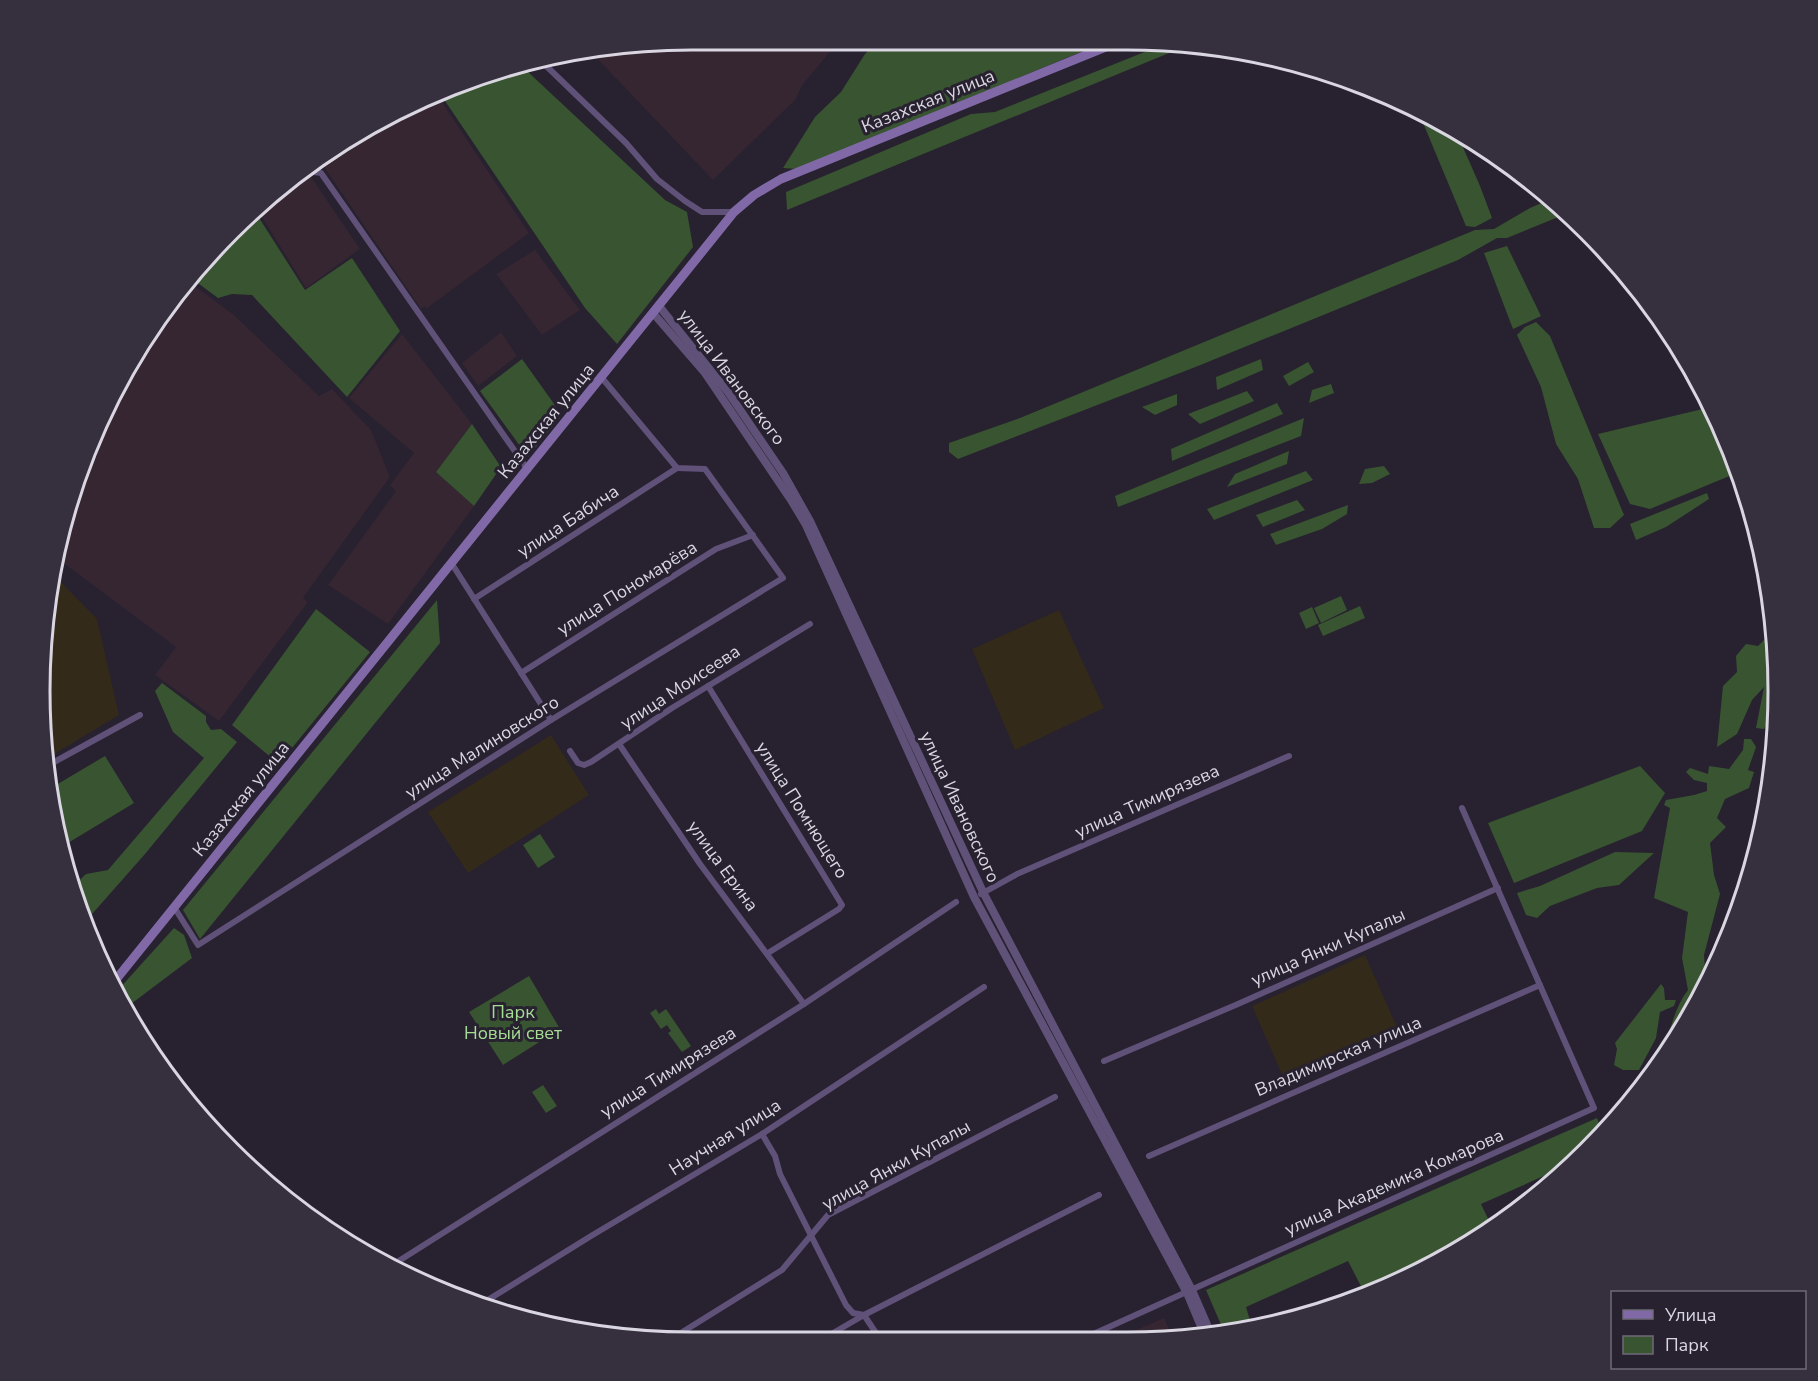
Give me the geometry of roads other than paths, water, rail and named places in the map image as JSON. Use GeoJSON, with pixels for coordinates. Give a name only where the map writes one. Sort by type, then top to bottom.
{"type":"FeatureCollection","features":[{"type":"Feature","properties":{"kind":"main road","name":"Казахская улица"},"geometry":{"type":"LineString","coordinates":[[118,977],[734,212],[754,195],[781,179],[1098,50]]}},
{"type":"Feature","properties":{"kind":"street"},"geometry":{"type":"LineString","coordinates":[[546,66],[626,143],[657,179],[685,201],[702,212],[734,212]]}},
{"type":"Feature","properties":{"kind":"street"},"geometry":{"type":"LineString","coordinates":[[315,171],[321,174],[528,470]]}},
{"type":"Feature","properties":{"kind":"street","name":"улица Ивановского"},"geometry":{"type":"LineString","coordinates":[[656,310],[728,392],[783,473],[810,521],[983,892],[1207,1326]]}},
{"type":"Feature","properties":{"kind":"street","name":"улица Ивановского"},"geometry":{"type":"LineString","coordinates":[[656,310],[705,373],[792,500],[806,525],[974,897],[1190,1292],[1202,1327]]}},
{"type":"Feature","properties":{"kind":"street"},"geometry":{"type":"LineString","coordinates":[[602,378],[677,468],[705,469],[753,535]]}},
{"type":"Feature","properties":{"kind":"street","name":"улица Бабича"},"geometry":{"type":"LineString","coordinates":[[474,599],[677,468]]}},
{"type":"Feature","properties":{"kind":"street","name":"улица Малиновского"},"geometry":{"type":"LineString","coordinates":[[174,907],[198,945],[551,720],[783,578],[753,535]]}},
{"type":"Feature","properties":{"kind":"street","name":"улица Пономарёва"},"geometry":{"type":"LineString","coordinates":[[521,673],[716,549],[753,535]]}},
{"type":"Feature","properties":{"kind":"street"},"geometry":{"type":"LineString","coordinates":[[452,564],[551,720]]}},
{"type":"Feature","properties":{"kind":"street","name":"улица Моисеева"},"geometry":{"type":"LineString","coordinates":[[570,751],[578,764],[584,765],[810,624]]}},
{"type":"Feature","properties":{"kind":"street","name":"улица Помнющего"},"geometry":{"type":"LineString","coordinates":[[708,686],[842,905],[768,953]]}},
{"type":"Feature","properties":{"kind":"street"},"geometry":{"type":"LineString","coordinates":[[54,762],[140,715]]}},
{"type":"Feature","properties":{"kind":"street","name":"улица Ерина"},"geometry":{"type":"LineString","coordinates":[[619,744],[700,864],[804,1004]]}},
{"type":"Feature","properties":{"kind":"street","name":"улица Тимирязева"},"geometry":{"type":"LineString","coordinates":[[974,897],[1017,874],[1289,756]]}},
{"type":"Feature","properties":{"kind":"street"},"geometry":{"type":"LineString","coordinates":[[1462,808],[1540,985]]}},
{"type":"Feature","properties":{"kind":"street","name":"улица Янки Купалы"},"geometry":{"type":"LineString","coordinates":[[1104,1060],[1238,1004],[1498,888]]}},
{"type":"Feature","properties":{"kind":"street","name":"улица Тимирязева"},"geometry":{"type":"LineString","coordinates":[[399,1261],[804,1004],[956,902]]}},
{"type":"Feature","properties":{"kind":"street","name":"улица Академика Комарова"},"geometry":{"type":"LineString","coordinates":[[1098,1332],[1594,1108],[1540,985]]}},
{"type":"Feature","properties":{"kind":"street","name":"Владимирская улица"},"geometry":{"type":"LineString","coordinates":[[1149,1156],[1540,985]]}},
{"type":"Feature","properties":{"kind":"street","name":"Научная улица"},"geometry":{"type":"LineString","coordinates":[[490,1299],[762,1134],[984,987]]}},
{"type":"Feature","properties":{"kind":"street","name":"улица Янки Купалы"},"geometry":{"type":"LineString","coordinates":[[683,1332],[782,1270],[828,1215],[1055,1097]]}},
{"type":"Feature","properties":{"kind":"street"},"geometry":{"type":"LineString","coordinates":[[762,1134],[775,1156],[780,1174],[846,1305],[853,1313],[864,1315],[875,1332]]}},
{"type":"Feature","properties":{"kind":"street"},"geometry":{"type":"LineString","coordinates":[[835,1332],[1099,1195]]}},
{"type":"Feature","properties":{"kind":"park label","name":"Парк Новый свет"},"geometry":{"type":"Point","coordinates":[513,1022]}}]}
